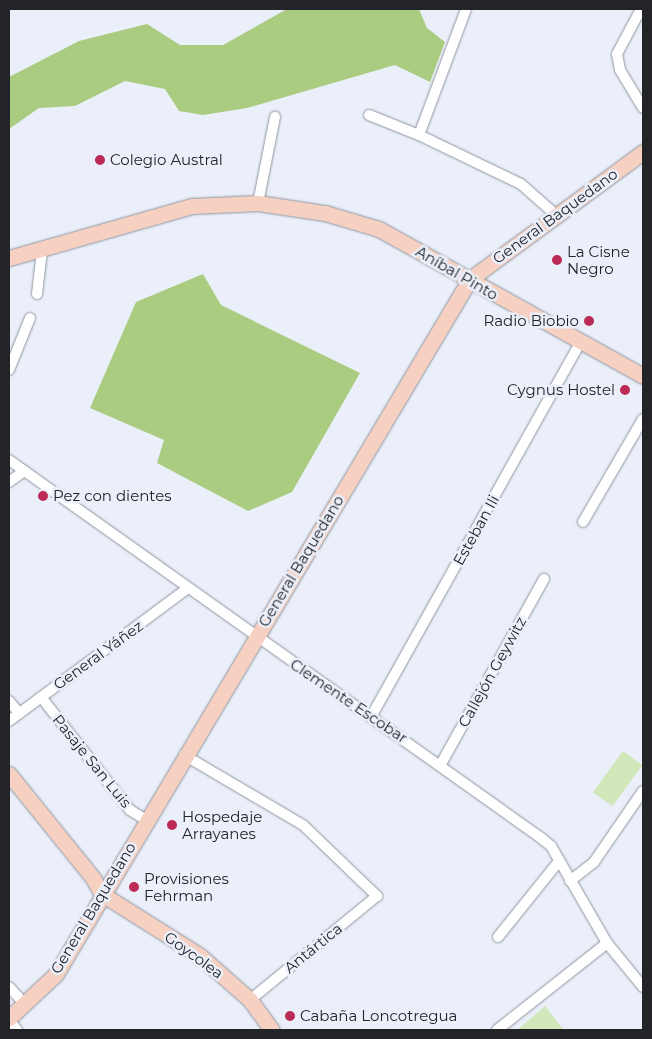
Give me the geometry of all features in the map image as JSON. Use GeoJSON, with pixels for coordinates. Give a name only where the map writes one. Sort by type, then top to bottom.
{"type":"FeatureCollection","features":[{"type":"Feature","properties":{"kind":"street"},"geometry":{"type":"LineString","coordinates":[[419,135],[466,9]]}},
{"type":"Feature","properties":{"kind":"street"},"geometry":{"type":"LineString","coordinates":[[641,9],[617,54],[620,70],[643,108]]}},
{"type":"Feature","properties":{"kind":"street"},"geometry":{"type":"LineString","coordinates":[[369,115],[419,135],[522,184],[556,215]]}},
{"type":"Feature","properties":{"kind":"street"},"geometry":{"type":"LineString","coordinates":[[258,203],[276,117]]}},
{"type":"Feature","properties":{"kind":"street","name":"General Baquedano"},"geometry":{"type":"LineString","coordinates":[[9,1019],[56,974],[184,755],[470,279],[643,152]]}},
{"type":"Feature","properties":{"kind":"street","name":"Aníbal Pinto"},"geometry":{"type":"LineString","coordinates":[[9,258],[42,251],[161,212],[258,203],[366,224],[470,279],[580,343],[643,376]]}},
{"type":"Feature","properties":{"kind":"street"},"geometry":{"type":"LineString","coordinates":[[37,294],[42,251]]}},
{"type":"Feature","properties":{"kind":"street"},"geometry":{"type":"LineString","coordinates":[[9,370],[30,318]]}},
{"type":"Feature","properties":{"kind":"street","name":"Esteban Ili"},"geometry":{"type":"LineString","coordinates":[[371,717],[580,343]]}},
{"type":"Feature","properties":{"kind":"street"},"geometry":{"type":"LineString","coordinates":[[582,522],[643,419]]}},
{"type":"Feature","properties":{"kind":"street","name":"Clemente Escobar"},"geometry":{"type":"LineString","coordinates":[[9,460],[255,638],[441,764],[541,838],[559,861],[607,943],[643,987]]}},
{"type":"Feature","properties":{"kind":"street"},"geometry":{"type":"LineString","coordinates":[[9,482],[24,471]]}},
{"type":"Feature","properties":{"kind":"street","name":"Callejón Geywitz"},"geometry":{"type":"LineString","coordinates":[[441,764],[544,579]]}},
{"type":"Feature","properties":{"kind":"street","name":"General Yáñez"},"geometry":{"type":"LineString","coordinates":[[9,721],[188,588]]}},
{"type":"Feature","properties":{"kind":"street","name":"Pasaje San Luis"},"geometry":{"type":"LineString","coordinates":[[41,697],[130,810],[146,820]]}},
{"type":"Feature","properties":{"kind":"street"},"geometry":{"type":"LineString","coordinates":[[9,701],[19,713]]}},
{"type":"Feature","properties":{"kind":"street","name":"Antártica"},"geometry":{"type":"LineString","coordinates":[[184,755],[302,825],[377,896],[250,1000]]}},
{"type":"Feature","properties":{"kind":"street"},"geometry":{"type":"LineString","coordinates":[[9,774],[94,878],[102,894]]}},
{"type":"Feature","properties":{"kind":"street"},"geometry":{"type":"LineString","coordinates":[[570,881],[594,862],[643,792]]}},
{"type":"Feature","properties":{"kind":"street"},"geometry":{"type":"LineString","coordinates":[[498,937],[559,861]]}},
{"type":"Feature","properties":{"kind":"street","name":"Goycolea"},"geometry":{"type":"LineString","coordinates":[[102,894],[200,955],[250,1000],[272,1030]]}},
{"type":"Feature","properties":{"kind":"street"},"geometry":{"type":"LineString","coordinates":[[497,1030],[607,943]]}},
{"type":"Feature","properties":{"kind":"street"},"geometry":{"type":"LineString","coordinates":[[9,986],[24,1004]]}},
{"type":"Feature","properties":{"kind":"street"},"geometry":{"type":"LineString","coordinates":[[9,1019],[16,1030]]}},
{"type":"Feature","properties":{"kind":"green space"},"geometry":{"type":"Polygon","coordinates":[[[287,9],[419,9],[427,28],[445,42],[430,82],[395,65],[247,108],[203,115],[179,111],[165,89],[125,81],[75,106],[39,108],[9,129],[9,77],[79,41],[147,24],[180,45],[223,45],[287,9]]]}},
{"type":"Feature","properties":{"kind":"green space"},"geometry":{"type":"Polygon","coordinates":[[[203,274],[221,305],[360,373],[292,492],[248,511],[157,463],[164,440],[90,408],[136,302],[203,274]]]}},
{"type":"Feature","properties":{"kind":"green space"},"geometry":{"type":"Polygon","coordinates":[[[623,751],[642,765],[612,806],[593,792],[623,751]]]}},
{"type":"Feature","properties":{"kind":"green space"},"geometry":{"type":"Polygon","coordinates":[[[545,1006],[564,1030],[517,1030],[545,1006]]]}},
{"type":"Feature","properties":{"kind":"place","name":"Colegio Austral"},"geometry":{"type":"Point","coordinates":[100,160]}},
{"type":"Feature","properties":{"kind":"place","name":"La Cisne Negro"},"geometry":{"type":"Point","coordinates":[557,260]}},
{"type":"Feature","properties":{"kind":"place","name":"Radio Biobio"},"geometry":{"type":"Point","coordinates":[589,321]}},
{"type":"Feature","properties":{"kind":"place","name":"Cygnus Hostel"},"geometry":{"type":"Point","coordinates":[625,390]}},
{"type":"Feature","properties":{"kind":"place","name":"Pez con dientes"},"geometry":{"type":"Point","coordinates":[43,496]}},
{"type":"Feature","properties":{"kind":"place","name":"Hospedaje Arrayanes"},"geometry":{"type":"Point","coordinates":[172,825]}},
{"type":"Feature","properties":{"kind":"place","name":"Provisiones Fehrman"},"geometry":{"type":"Point","coordinates":[134,887]}},
{"type":"Feature","properties":{"kind":"place","name":"Cabaña Loncotregua"},"geometry":{"type":"Point","coordinates":[290,1016]}}]}
